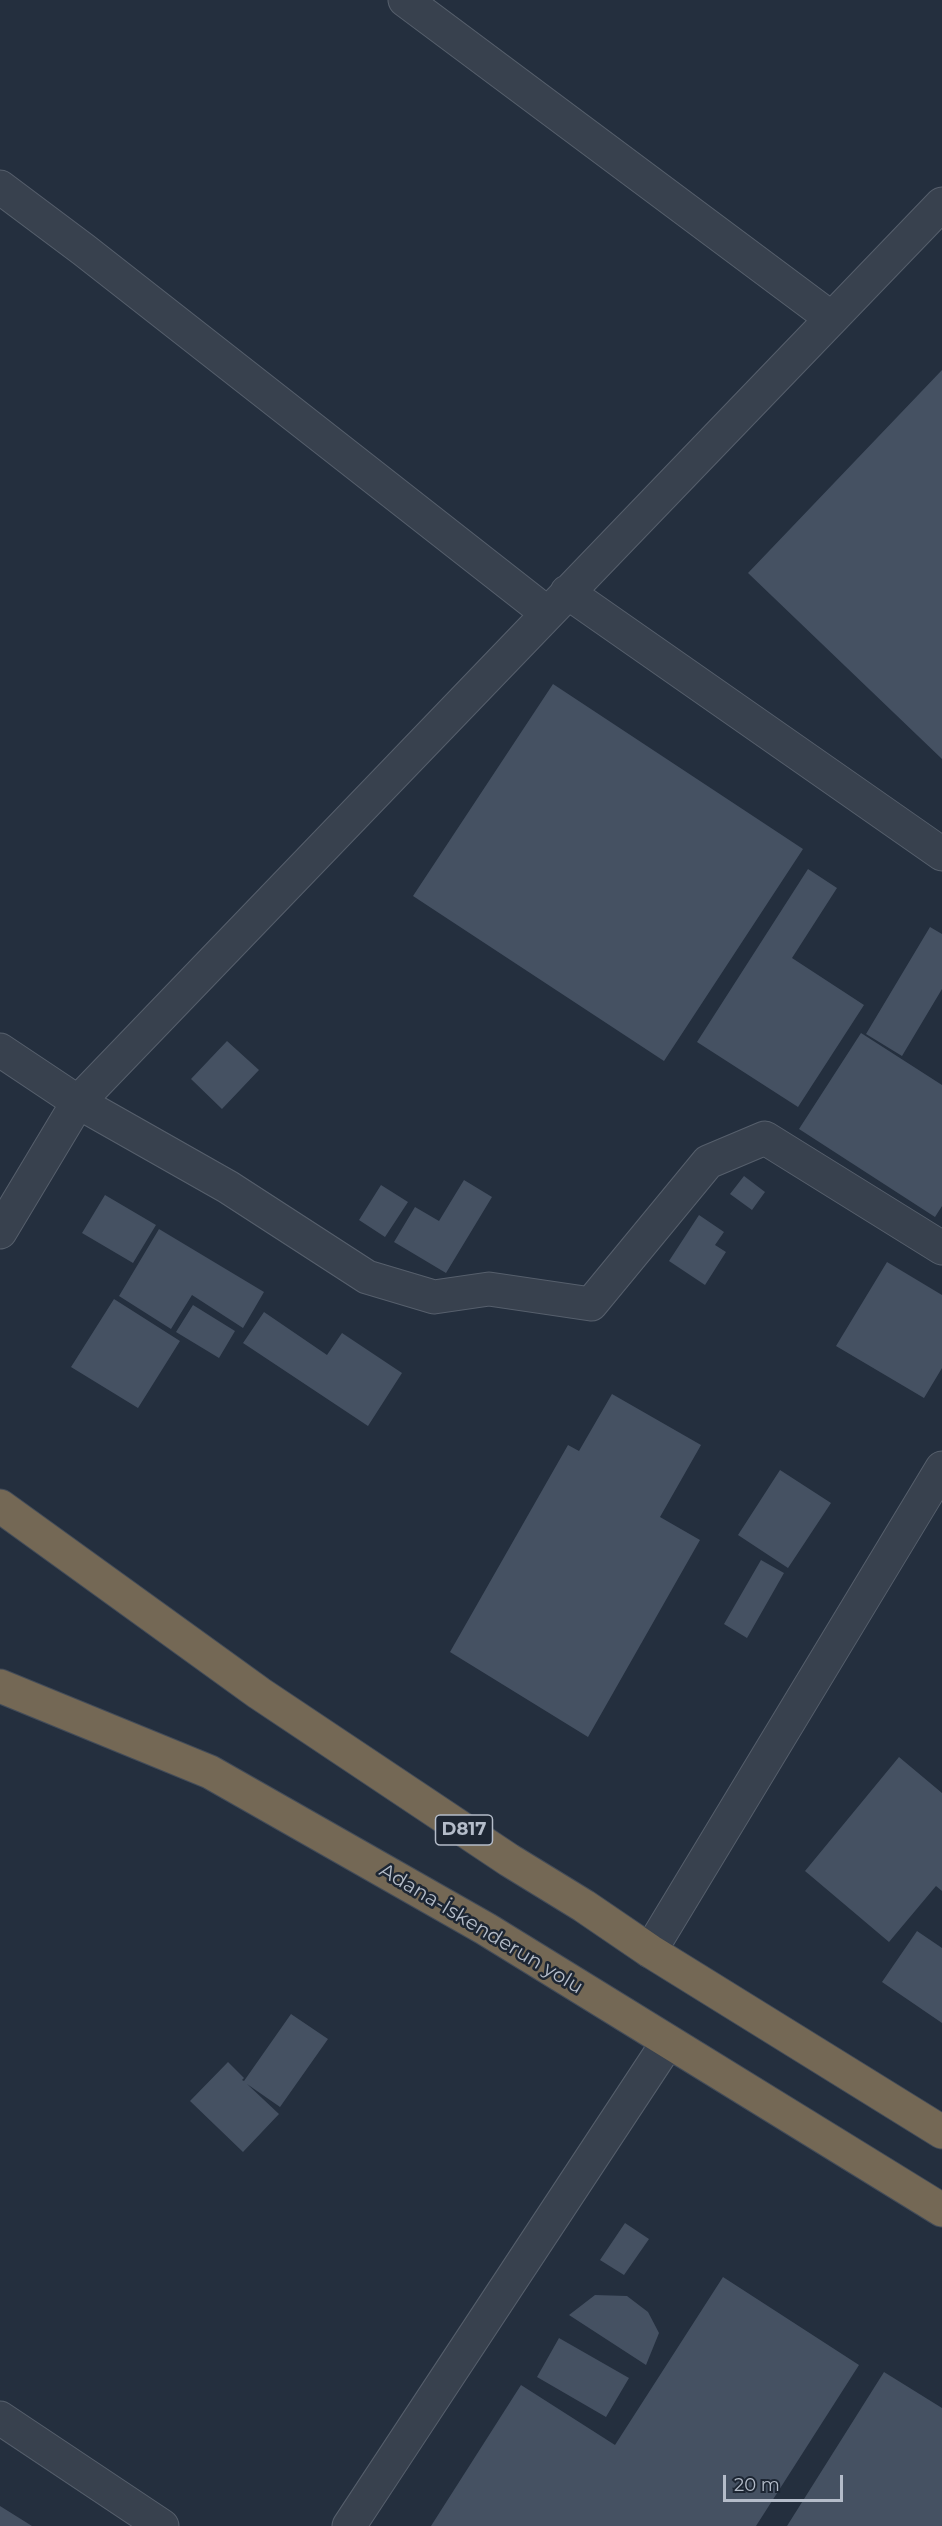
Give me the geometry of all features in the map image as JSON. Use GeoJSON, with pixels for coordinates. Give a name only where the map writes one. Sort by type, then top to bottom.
{"type":"FeatureCollection","features":[{"type":"Feature","properties":{"kind":"highway","name":"D817"},"geometry":{"type":"LineString","coordinates":[[0,1506],[259,1694],[650,1952],[942,2132]]}},
{"type":"Feature","properties":{"kind":"highway","name":"Adana-İskenderun yolu"},"geometry":{"type":"LineString","coordinates":[[0,1686],[210,1772],[486,1929],[942,2210]]}},
{"type":"Feature","properties":{"kind":"street"},"geometry":{"type":"LineString","coordinates":[[405,0],[831,318]]}},
{"type":"Feature","properties":{"kind":"street"},"geometry":{"type":"LineString","coordinates":[[0,187],[557,602],[942,854]]}},
{"type":"Feature","properties":{"kind":"street"},"geometry":{"type":"LineString","coordinates":[[0,1232],[78,1102],[942,204]]}},
{"type":"Feature","properties":{"kind":"street"},"geometry":{"type":"LineString","coordinates":[[0,1050],[78,1102],[228,1187],[367,1277],[434,1297],[489,1289],[591,1304],[708,1162],[765,1138],[942,1248]]}},
{"type":"Feature","properties":{"kind":"street"},"geometry":{"type":"LineString","coordinates":[[650,1952],[942,1468]]}},
{"type":"Feature","properties":{"kind":"street"},"geometry":{"type":"LineString","coordinates":[[349,2526],[668,2042]]}},
{"type":"Feature","properties":{"kind":"street"},"geometry":{"type":"LineString","coordinates":[[0,2418],[162,2526]]}},
{"type":"Feature","properties":{"kind":"building"},"geometry":{"type":"Polygon","coordinates":[[[942,370],[942,759],[748,573],[942,370]]]}},
{"type":"Feature","properties":{"kind":"building"},"geometry":{"type":"Polygon","coordinates":[[[553,684],[803,849],[664,1061],[413,896],[553,684]]]}},
{"type":"Feature","properties":{"kind":"building"},"geometry":{"type":"Polygon","coordinates":[[[808,869],[837,888],[792,958],[864,1005],[798,1107],[697,1042],[808,869]]]}},
{"type":"Feature","properties":{"kind":"building"},"geometry":{"type":"Polygon","coordinates":[[[930,927],[942,934],[942,989],[902,1056],[866,1034],[930,927]]]}},
{"type":"Feature","properties":{"kind":"building"},"geometry":{"type":"Polygon","coordinates":[[[861,1033],[942,1085],[942,1206],[935,1217],[799,1129],[861,1033]]]}},
{"type":"Feature","properties":{"kind":"building"},"geometry":{"type":"Polygon","coordinates":[[[227,1041],[259,1070],[222,1109],[191,1079],[227,1041]]]}},
{"type":"Feature","properties":{"kind":"building"},"geometry":{"type":"Polygon","coordinates":[[[744,1176],[765,1192],[752,1210],[730,1194],[744,1176]]]}},
{"type":"Feature","properties":{"kind":"building"},"geometry":{"type":"Polygon","coordinates":[[[464,1180],[492,1197],[446,1273],[394,1242],[415,1207],[439,1221],[464,1180]]]}},
{"type":"Feature","properties":{"kind":"building"},"geometry":{"type":"Polygon","coordinates":[[[381,1185],[408,1202],[385,1237],[359,1220],[381,1185]]]}},
{"type":"Feature","properties":{"kind":"building"},"geometry":{"type":"Polygon","coordinates":[[[105,1195],[156,1225],[133,1263],[82,1233],[105,1195]]]}},
{"type":"Feature","properties":{"kind":"building"},"geometry":{"type":"Polygon","coordinates":[[[699,1215],[724,1232],[715,1245],[726,1252],[705,1285],[669,1261],[699,1215]]]}},
{"type":"Feature","properties":{"kind":"building"},"geometry":{"type":"Polygon","coordinates":[[[159,1229],[264,1292],[243,1328],[192,1295],[171,1329],[119,1296],[159,1229]]]}},
{"type":"Feature","properties":{"kind":"building"},"geometry":{"type":"Polygon","coordinates":[[[887,1262],[942,1295],[942,1368],[924,1398],[836,1346],[887,1262]]]}},
{"type":"Feature","properties":{"kind":"building"},"geometry":{"type":"Polygon","coordinates":[[[114,1299],[180,1341],[138,1408],[71,1367],[114,1299]]]}},
{"type":"Feature","properties":{"kind":"building"},"geometry":{"type":"Polygon","coordinates":[[[193,1305],[235,1331],[219,1358],[176,1332],[193,1305]]]}},
{"type":"Feature","properties":{"kind":"building"},"geometry":{"type":"Polygon","coordinates":[[[264,1312],[327,1355],[342,1333],[402,1373],[368,1426],[243,1343],[264,1312]]]}},
{"type":"Feature","properties":{"kind":"building"},"geometry":{"type":"Polygon","coordinates":[[[612,1394],[701,1445],[660,1517],[700,1540],[588,1737],[450,1652],[568,1445],[579,1451],[612,1394]]]}},
{"type":"Feature","properties":{"kind":"building"},"geometry":{"type":"Polygon","coordinates":[[[780,1470],[831,1503],[788,1568],[738,1535],[780,1470]]]}},
{"type":"Feature","properties":{"kind":"building"},"geometry":{"type":"Polygon","coordinates":[[[761,1560],[784,1573],[747,1638],[724,1624],[761,1560]]]}},
{"type":"Feature","properties":{"kind":"building"},"geometry":{"type":"Polygon","coordinates":[[[899,1757],[942,1793],[942,1891],[936,1886],[889,1942],[805,1871],[899,1757]]]}},
{"type":"Feature","properties":{"kind":"building"},"geometry":{"type":"Polygon","coordinates":[[[917,1931],[942,1948],[942,2023],[882,1982],[917,1931]]]}},
{"type":"Feature","properties":{"kind":"building"},"geometry":{"type":"Polygon","coordinates":[[[291,2014],[328,2039],[280,2107],[247,2084],[279,2114],[243,2152],[190,2101],[228,2062],[244,2078],[242,2080],[244,2081],[291,2014]]]}},
{"type":"Feature","properties":{"kind":"building"},"geometry":{"type":"Polygon","coordinates":[[[625,2223],[649,2239],[624,2275],[600,2260],[625,2223]]]}},
{"type":"Feature","properties":{"kind":"building"},"geometry":{"type":"Polygon","coordinates":[[[723,2277],[859,2365],[756,2526],[431,2526],[521,2385],[615,2445],[723,2277]]]}},
{"type":"Feature","properties":{"kind":"building"},"geometry":{"type":"Polygon","coordinates":[[[595,2295],[627,2296],[648,2312],[659,2333],[646,2365],[569,2315],[595,2295]]]}},
{"type":"Feature","properties":{"kind":"building"},"geometry":{"type":"Polygon","coordinates":[[[559,2338],[629,2378],[606,2417],[537,2377],[559,2338]]]}},
{"type":"Feature","properties":{"kind":"building"},"geometry":{"type":"Polygon","coordinates":[[[884,2372],[942,2408],[942,2526],[787,2526],[884,2372]]]}},
{"type":"Feature","properties":{"kind":"building"},"geometry":{"type":"Polygon","coordinates":[[[0,2506],[32,2526],[0,2526],[0,2506]]]}}]}
